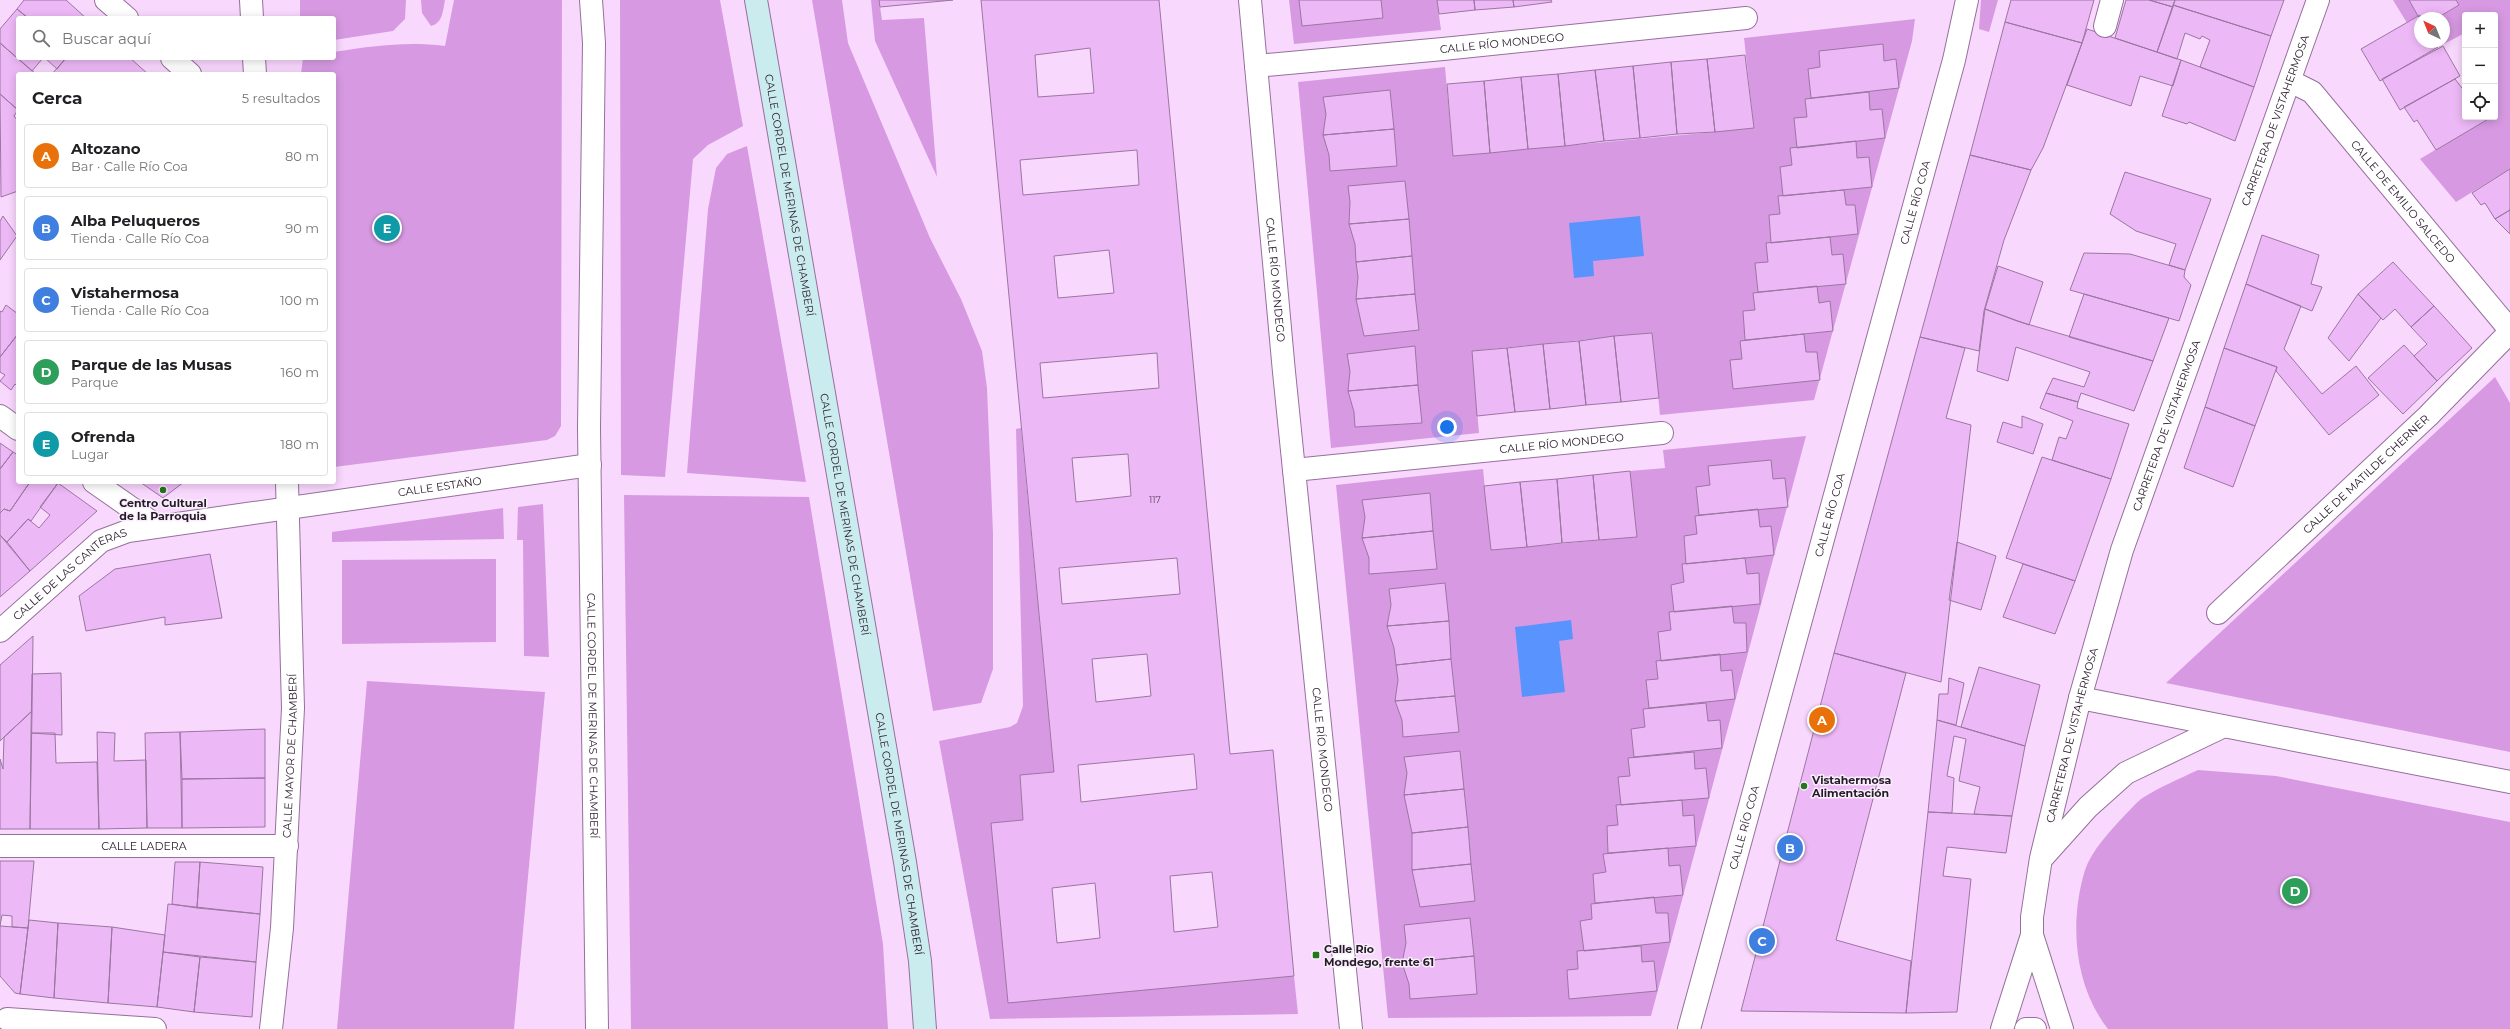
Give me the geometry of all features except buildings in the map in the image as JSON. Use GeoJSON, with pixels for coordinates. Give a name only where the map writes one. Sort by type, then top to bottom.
{"type":"FeatureCollection","features":[{"type":"Feature","properties":{"kind":"main road","name":"CALLE CORDEL DE MERINAS DE CHAMBERÍ"},"geometry":{"type":"LineString","coordinates":[[756,0],[905,862],[920,961],[925,1029]]}},
{"type":"Feature","properties":{"kind":"street"},"geometry":{"type":"LineString","coordinates":[[106,0],[125,16]]}},
{"type":"Feature","properties":{"kind":"street"},"geometry":{"type":"LineString","coordinates":[[251,0],[252,16]]}},
{"type":"Feature","properties":{"kind":"street","name":"CALLE CORDEL DE MERINAS DE CHAMBERÍ"},"geometry":{"type":"LineString","coordinates":[[591,0],[594,43],[590,465],[597,1029]]}},
{"type":"Feature","properties":{"kind":"street","name":"CALLE CORDEL DE MERINAS DE CHAMBERÍ"},"geometry":{"type":"LineString","coordinates":[[594,43],[598,0]]}},
{"type":"Feature","properties":{"kind":"street","name":"CALLE RÍO MONDEGO"},"geometry":{"type":"LineString","coordinates":[[1250,0],[1294,470],[1351,1029]]}},
{"type":"Feature","properties":{"kind":"street","name":"CALLE RÍO COA"},"geometry":{"type":"LineString","coordinates":[[1689,1029],[1954,60],[1967,0]]}},
{"type":"Feature","properties":{"kind":"street"},"geometry":{"type":"LineString","coordinates":[[2105,26],[2112,0]]}},
{"type":"Feature","properties":{"kind":"street","name":"CARRETERA DE VISTAHERMOSA"},"geometry":{"type":"LineString","coordinates":[[2002,1029],[2032,935],[2032,917],[2042,858],[2080,698],[2122,550],[2318,0]]}},
{"type":"Feature","properties":{"kind":"street","name":"CALLE RÍO MONDEGO"},"geometry":{"type":"LineString","coordinates":[[1256,66],[1428,51],[1746,18]]}},
{"type":"Feature","properties":{"kind":"street"},"geometry":{"type":"LineString","coordinates":[[174,60],[188,72]]}},
{"type":"Feature","properties":{"kind":"street"},"geometry":{"type":"LineString","coordinates":[[254,60],[255,72]]}},
{"type":"Feature","properties":{"kind":"street","name":"CALLE DE EMILIO SALCEDO"},"geometry":{"type":"LineString","coordinates":[[2290,81],[2312,92],[2510,331]]}},
{"type":"Feature","properties":{"kind":"street","name":"CALLE DE MATILDE CHERNER"},"geometry":{"type":"LineString","coordinates":[[2218,613],[2428,416],[2510,331]]}},
{"type":"Feature","properties":{"kind":"street"},"geometry":{"type":"LineString","coordinates":[[0,416],[16,428]]}},
{"type":"Feature","properties":{"kind":"street","name":"CALLE RÍO MONDEGO"},"geometry":{"type":"LineString","coordinates":[[1294,470],[1662,433]]}},
{"type":"Feature","properties":{"kind":"street","name":"CALLE ESTAÑO"},"geometry":{"type":"LineString","coordinates":[[289,506],[590,465]]}},
{"type":"Feature","properties":{"kind":"street"},"geometry":{"type":"LineString","coordinates":[[97,484],[157,526]]}},
{"type":"Feature","properties":{"kind":"street","name":"CALLE MAYOR DE CHAMBERÍ"},"geometry":{"type":"LineString","coordinates":[[271,1029],[282,928],[288,846],[293,708],[289,506],[287,484]]}},
{"type":"Feature","properties":{"kind":"street","name":"CALLE DE LAS CANTERAS"},"geometry":{"type":"LineString","coordinates":[[0,631],[101,541],[128,531],[289,506]]}},
{"type":"Feature","properties":{"kind":"street"},"geometry":{"type":"LineString","coordinates":[[2080,698],[2222,727],[2510,782]]}},
{"type":"Feature","properties":{"kind":"street","name":"CARRETERA DE VISTAHERMOSA"},"geometry":{"type":"LineString","coordinates":[[2042,858],[2088,807],[2126,773],[2222,727]]}},
{"type":"Feature","properties":{"kind":"street","name":"CALLE LADERA"},"geometry":{"type":"LineString","coordinates":[[0,846],[288,846]]}},
{"type":"Feature","properties":{"kind":"street","name":"CARRETERA DE VISTAHERMOSA"},"geometry":{"type":"LineString","coordinates":[[2032,935],[2062,1029]]}},
{"type":"Feature","properties":{"kind":"street"},"geometry":{"type":"LineString","coordinates":[[6,1021],[155,1029]]}},
{"type":"Feature","properties":{"kind":"street"},"geometry":{"type":"LineString","coordinates":[[2026,1029],[2035,1029]]}},
{"type":"Feature","properties":{"kind":"shaded area"},"geometry":{"type":"Polygon","coordinates":[[[300,0],[406,0],[405,19],[393,31],[336,40],[336,16],[300,16],[300,0]]]}},
{"type":"Feature","properties":{"kind":"shaded area"},"geometry":{"type":"Polygon","coordinates":[[[421,0],[445,0],[442,16],[438,22],[431,26],[422,13],[421,0]]]}},
{"type":"Feature","properties":{"kind":"shaded area"},"geometry":{"type":"Polygon","coordinates":[[[454,0],[562,0],[561,426],[555,436],[547,440],[336,467],[336,72],[301,72],[303,60],[336,60],[336,52],[389,45],[417,44],[445,46],[454,0]]]}},
{"type":"Feature","properties":{"kind":"shaded area"},"geometry":{"type":"Polygon","coordinates":[[[620,0],[720,0],[743,126],[708,145],[693,159],[665,477],[621,475],[620,0]]]}},
{"type":"Feature","properties":{"kind":"shaded area"},"geometry":{"type":"Polygon","coordinates":[[[812,0],[842,0],[848,43],[930,238],[961,299],[982,351],[987,388],[993,533],[993,669],[981,703],[933,711],[812,0]]]}},
{"type":"Feature","properties":{"kind":"shaded area"},"geometry":{"type":"Polygon","coordinates":[[[871,0],[879,0],[882,20],[924,18],[937,177],[875,41],[871,0]]]}},
{"type":"Feature","properties":{"kind":"shaded area"},"geometry":{"type":"Polygon","coordinates":[[[1289,0],[1437,0],[1441,30],[1294,44],[1289,0]]]}},
{"type":"Feature","properties":{"kind":"shaded area"},"geometry":{"type":"Polygon","coordinates":[[[1981,0],[1998,0],[1989,32],[1979,29],[1981,0]]]}},
{"type":"Feature","properties":{"kind":"shaded area"},"geometry":{"type":"Polygon","coordinates":[[[2393,0],[2409,0],[2416,12],[2414,12],[2414,19],[2407,23],[2393,0]]]}},
{"type":"Feature","properties":{"kind":"shaded area"},"geometry":{"type":"Polygon","coordinates":[[[2456,0],[2510,0],[2510,169],[2456,202],[2420,159],[2485,120],[2498,120],[2498,12],[2462,12],[2462,35],[2450,41],[2450,12],[2447,12],[2459,5],[2456,0]]]}},
{"type":"Feature","properties":{"kind":"shaded area"},"geometry":{"type":"Polygon","coordinates":[[[1915,19],[1912,41],[1814,400],[1660,415],[1652,333],[1472,351],[1479,433],[1331,448],[1298,82],[1445,67],[1453,156],[1715,132],[1754,128],[1744,38],[1915,19]]]}},
{"type":"Feature","properties":{"kind":"shaded area"},"geometry":{"type":"Polygon","coordinates":[[[747,146],[806,482],[687,473],[708,209],[716,168],[727,154],[747,146]]]}},
{"type":"Feature","properties":{"kind":"shaded area"},"geometry":{"type":"Polygon","coordinates":[[[2495,377],[2510,403],[2510,752],[2166,683],[2495,377]]]}},
{"type":"Feature","properties":{"kind":"shaded area"},"geometry":{"type":"Polygon","coordinates":[[[1021,428],[1054,772],[1020,775],[1023,820],[991,823],[1008,1002],[1294,976],[1298,1014],[990,1019],[939,741],[1010,727],[1017,723],[1023,706],[1016,429],[1021,428]]]}},
{"type":"Feature","properties":{"kind":"shaded area"},"geometry":{"type":"Polygon","coordinates":[[[1806,436],[1651,1016],[1388,1018],[1336,485],[1483,469],[1491,550],[1636,537],[1630,471],[1665,468],[1663,450],[1806,436]]]}},
{"type":"Feature","properties":{"kind":"shaded area"},"geometry":{"type":"Polygon","coordinates":[[[624,495],[809,497],[883,944],[888,1029],[631,1029],[624,495]]]}},
{"type":"Feature","properties":{"kind":"shaded area"},"geometry":{"type":"Polygon","coordinates":[[[543,504],[549,657],[524,656],[523,540],[517,540],[518,507],[543,504]]]}},
{"type":"Feature","properties":{"kind":"shaded area"},"geometry":{"type":"Polygon","coordinates":[[[503,508],[504,539],[332,542],[332,532],[503,508]]]}},
{"type":"Feature","properties":{"kind":"shaded area"},"geometry":{"type":"Polygon","coordinates":[[[496,559],[496,642],[342,644],[342,560],[496,559]]]}},
{"type":"Feature","properties":{"kind":"shaded area"},"geometry":{"type":"Polygon","coordinates":[[[367,681],[545,692],[514,1029],[337,1029],[367,681]]]}},
{"type":"Feature","properties":{"kind":"shaded area"},"geometry":{"type":"Polygon","coordinates":[[[2198,770],[2276,776],[2510,822],[2510,1029],[2108,1029],[2097,1012],[2088,993],[2082,974],[2078,953],[2076,932],[2077,911],[2085,870],[2092,855],[2102,841],[2141,799],[2198,770]]]}},
{"type":"Feature","properties":{"kind":"water"},"geometry":{"type":"Polygon","coordinates":[[[1640,216],[1644,256],[1593,261],[1594,276],[1574,278],[1569,223],[1640,216]]]}},
{"type":"Feature","properties":{"kind":"water"},"geometry":{"type":"Polygon","coordinates":[[[1571,620],[1573,639],[1559,641],[1565,692],[1522,697],[1515,627],[1571,620]]]}},
{"type":"Feature","properties":{"kind":"place","name":"Ofrenda"},"geometry":{"type":"Point","coordinates":[387,228]}},
{"type":"Feature","properties":{"kind":"place","name":"Centro Cultural de la Parroquia"},"geometry":{"type":"Point","coordinates":[163,490]}},
{"type":"Feature","properties":{"kind":"place","name":"Altozano"},"geometry":{"type":"Point","coordinates":[1822,720]}},
{"type":"Feature","properties":{"kind":"place","name":"Vistahermosa Alimentación"},"geometry":{"type":"Point","coordinates":[1804,786]}},
{"type":"Feature","properties":{"kind":"place","name":"Alba Peluqueros"},"geometry":{"type":"Point","coordinates":[1790,848]}},
{"type":"Feature","properties":{"kind":"place","name":"Parque de las Musas"},"geometry":{"type":"Point","coordinates":[2295,891]}},
{"type":"Feature","properties":{"kind":"place","name":"Vistahermosa"},"geometry":{"type":"Point","coordinates":[1762,941]}},
{"type":"Feature","properties":{"kind":"place","name":"Calle Río Mondego, frente 61"},"geometry":{"type":"Point","coordinates":[1316,955]}}]}
